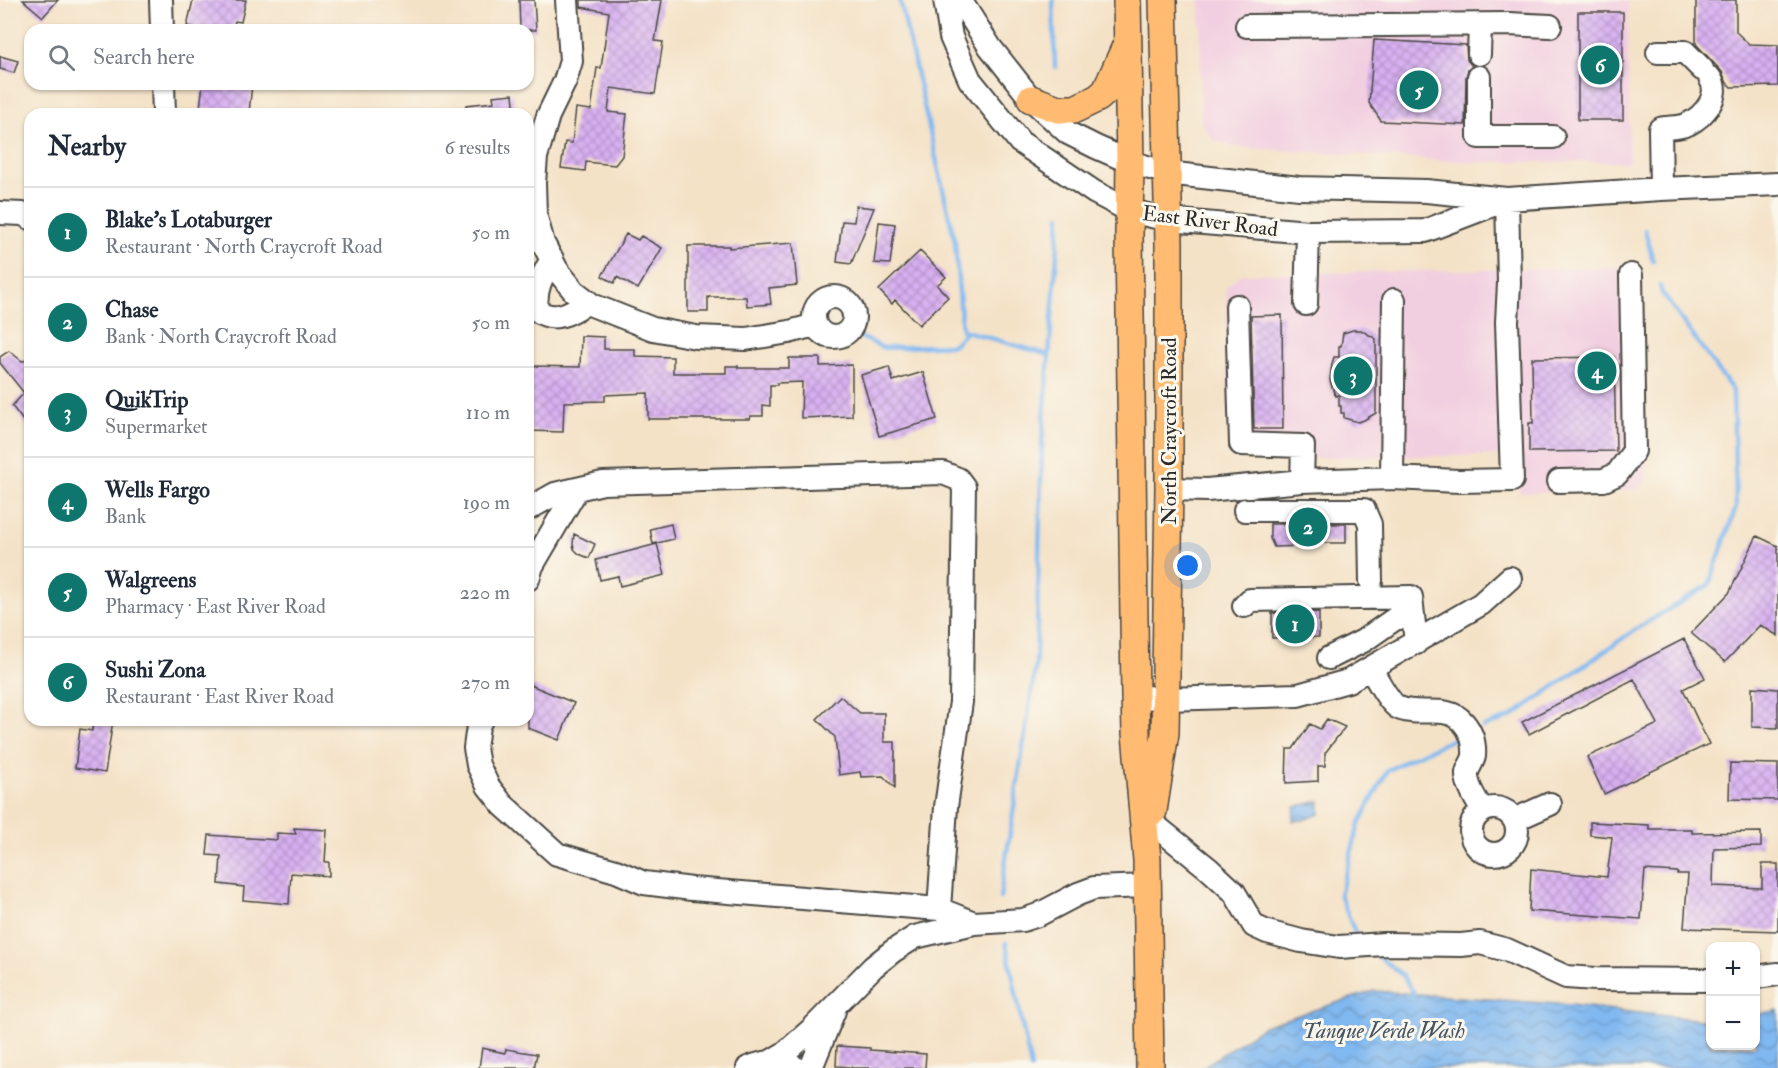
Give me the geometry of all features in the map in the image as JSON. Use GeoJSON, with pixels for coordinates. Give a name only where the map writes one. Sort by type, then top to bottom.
{"type":"FeatureCollection","features":[{"type":"Feature","properties":{"kind":"main road","name":"North Craycroft Road"},"geometry":{"type":"LineString","coordinates":[[1127,0],[1131,527],[1136,733],[1147,873],[1150,1068]]}},
{"type":"Feature","properties":{"kind":"main road","name":"North Craycroft Road"},"geometry":{"type":"LineString","coordinates":[[1147,873],[1151,822],[1165,733],[1166,699],[1169,220],[1163,0]]}},
{"type":"Feature","properties":{"kind":"main road"},"geometry":{"type":"LineString","coordinates":[[1031,99],[1058,109],[1075,109],[1098,98],[1106,91],[1129,39]]}},
{"type":"Feature","properties":{"kind":"street"},"geometry":{"type":"LineString","coordinates":[[161,0],[162,24]]}},
{"type":"Feature","properties":{"kind":"street"},"geometry":{"type":"LineString","coordinates":[[567,0],[571,61],[565,81],[548,116],[536,157],[534,183],[535,214],[543,243],[557,270],[574,291],[592,305],[653,328],[696,337],[746,339],[815,325]]}},
{"type":"Feature","properties":{"kind":"street","name":"East River Road"},"geometry":{"type":"LineString","coordinates":[[945,0],[951,37],[970,80],[1020,142],[1094,192],[1130,211],[1169,220],[1308,232],[1425,231],[1507,200]]}},
{"type":"Feature","properties":{"kind":"street","name":"East River Road"},"geometry":{"type":"LineString","coordinates":[[960,0],[990,47],[1031,99],[1068,133],[1130,162],[1167,172],[1299,188],[1426,191],[1507,200],[1661,189],[1778,184]]}},
{"type":"Feature","properties":{"kind":"street"},"geometry":{"type":"LineString","coordinates":[[1479,54],[1480,25]]}},
{"type":"Feature","properties":{"kind":"street"},"geometry":{"type":"LineString","coordinates":[[1247,26],[1550,26]]}},
{"type":"Feature","properties":{"kind":"street"},"geometry":{"type":"LineString","coordinates":[[1658,52],[1685,52],[1713,83],[1714,91],[1705,111],[1687,125],[1660,129],[1661,189]]}},
{"type":"Feature","properties":{"kind":"street"},"geometry":{"type":"LineString","coordinates":[[1479,77],[1479,137],[1553,137]]}},
{"type":"Feature","properties":{"kind":"street"},"geometry":{"type":"LineString","coordinates":[[164,90],[164,108]]}},
{"type":"Feature","properties":{"kind":"street"},"geometry":{"type":"LineString","coordinates":[[1169,489],[1207,490],[1302,481],[1392,478],[1459,481],[1512,480],[1507,322],[1509,283],[1507,200]]}},
{"type":"Feature","properties":{"kind":"street"},"geometry":{"type":"LineString","coordinates":[[0,213],[24,215]]}},
{"type":"Feature","properties":{"kind":"street"},"geometry":{"type":"LineString","coordinates":[[1306,304],[1308,232]]}},
{"type":"Feature","properties":{"kind":"street"},"geometry":{"type":"LineString","coordinates":[[552,259],[537,289],[535,301],[537,310],[544,315],[565,315],[588,302]]}},
{"type":"Feature","properties":{"kind":"street"},"geometry":{"type":"LineString","coordinates":[[1559,482],[1604,480],[1617,474],[1634,451],[1631,275]]}},
{"type":"Feature","properties":{"kind":"street"},"geometry":{"type":"LineString","coordinates":[[1392,478],[1394,300]]}},
{"type":"Feature","properties":{"kind":"street"},"geometry":{"type":"LineString","coordinates":[[1237,306],[1241,444],[1303,446],[1302,481]]}},
{"type":"Feature","properties":{"kind":"street"},"geometry":{"type":"LineString","coordinates":[[534,506],[555,494],[603,483],[932,473],[943,473],[958,479],[964,487],[961,702],[946,807],[939,909]]}},
{"type":"Feature","properties":{"kind":"street"},"geometry":{"type":"LineString","coordinates":[[534,563],[578,489]]}},
{"type":"Feature","properties":{"kind":"street"},"geometry":{"type":"LineString","coordinates":[[1245,510],[1364,510],[1370,524],[1371,581]]}},
{"type":"Feature","properties":{"kind":"street"},"geometry":{"type":"LineString","coordinates":[[1135,696],[1166,699],[1298,695],[1348,681],[1481,604],[1510,578]]}},
{"type":"Feature","properties":{"kind":"street"},"geometry":{"type":"LineString","coordinates":[[1244,606],[1250,600],[1412,607]]}},
{"type":"Feature","properties":{"kind":"street"},"geometry":{"type":"LineString","coordinates":[[1412,607],[1416,643]]}},
{"type":"Feature","properties":{"kind":"street"},"geometry":{"type":"LineString","coordinates":[[1329,658],[1363,641],[1412,607]]}},
{"type":"Feature","properties":{"kind":"street"},"geometry":{"type":"LineString","coordinates":[[1371,669],[1392,702],[1398,707],[1413,711],[1445,712],[1462,720],[1472,734],[1474,756],[1467,774],[1473,795],[1483,811]]}},
{"type":"Feature","properties":{"kind":"street"},"geometry":{"type":"LineString","coordinates":[[478,726],[475,748],[478,765],[488,786],[503,805],[557,854],[616,871],[644,883],[939,909],[974,924]]}},
{"type":"Feature","properties":{"kind":"street"},"geometry":{"type":"LineString","coordinates":[[1514,820],[1550,804]]}},
{"type":"Feature","properties":{"kind":"street"},"geometry":{"type":"LineString","coordinates":[[1490,808],[1504,810],[1514,820],[1517,834],[1515,841],[1504,852],[1488,853],[1475,845],[1471,830],[1477,815],[1483,811],[1490,808]]}},
{"type":"Feature","properties":{"kind":"street"},"geometry":{"type":"LineString","coordinates":[[1151,822],[1234,892],[1254,926],[1267,932],[1339,946],[1480,943],[1507,950],[1566,977],[1706,980]]}},
{"type":"Feature","properties":{"kind":"street"},"geometry":{"type":"LineString","coordinates":[[770,1062],[792,1047],[873,967],[915,937],[974,924],[1008,922],[1030,917],[1078,894],[1147,873]]}},
{"type":"Feature","properties":{"kind":"street"},"geometry":{"type":"LineString","coordinates":[[1760,976],[1778,974]]}},
{"type":"Feature","properties":{"kind":"street"},"geometry":{"type":"LineString","coordinates":[[811,1068],[836,1004]]}},
{"type":"Feature","properties":{"kind":"street"},"geometry":{"type":"LineString","coordinates":[[748,1068],[770,1062],[786,1063],[796,1068]]}},
{"type":"Feature","properties":{"kind":"shaded area"},"geometry":{"type":"Polygon","coordinates":[[[1200,0],[1628,0],[1629,162],[1469,162],[1234,147],[1212,139],[1201,122],[1200,0]]]}},
{"type":"Feature","properties":{"kind":"shaded area"},"geometry":{"type":"Polygon","coordinates":[[[1641,267],[1647,477],[1640,488],[1620,491],[1519,493],[1518,455],[1284,458],[1248,455],[1233,445],[1228,434],[1226,286],[1242,274],[1641,267]]]}},
{"type":"Feature","properties":{"kind":"water"},"geometry":{"type":"Polygon","coordinates":[[[1320,801],[1320,814],[1293,821],[1295,807],[1320,801]]]}},
{"type":"Feature","properties":{"kind":"water","name":"Tanque Verde Wash"},"geometry":{"type":"Polygon","coordinates":[[[1374,991],[1570,1005],[1706,1021],[1706,1050],[1760,1050],[1760,1014],[1778,1010],[1778,1068],[1202,1068],[1264,1026],[1374,991]]]}},
{"type":"Feature","properties":{"kind":"building"},"geometry":{"type":"Polygon","coordinates":[[[23,0],[58,0],[43,17],[23,0]]]}},
{"type":"Feature","properties":{"kind":"building"},"geometry":{"type":"Polygon","coordinates":[[[193,0],[246,0],[241,22],[187,24],[193,0]]]}},
{"type":"Feature","properties":{"kind":"building"},"geometry":{"type":"Polygon","coordinates":[[[519,0],[534,0],[536,30],[534,30],[534,24],[520,24],[519,0]]]}},
{"type":"Feature","properties":{"kind":"building"},"geometry":{"type":"Polygon","coordinates":[[[581,0],[662,0],[655,41],[663,42],[655,94],[611,88],[608,112],[627,114],[622,156],[615,165],[586,162],[585,171],[561,168],[565,142],[572,143],[576,108],[591,110],[597,68],[601,68],[609,12],[581,7],[581,0]]]}},
{"type":"Feature","properties":{"kind":"building"},"geometry":{"type":"Polygon","coordinates":[[[1696,0],[1736,0],[1736,32],[1749,44],[1778,45],[1778,86],[1731,87],[1727,83],[1722,72],[1696,44],[1696,0]]]}},
{"type":"Feature","properties":{"kind":"building"},"geometry":{"type":"Polygon","coordinates":[[[1578,12],[1623,12],[1623,120],[1578,120],[1578,12]]]}},
{"type":"Feature","properties":{"kind":"building"},"geometry":{"type":"Polygon","coordinates":[[[1374,40],[1466,45],[1467,60],[1472,66],[1466,77],[1465,125],[1381,121],[1369,103],[1374,40]]]}},
{"type":"Feature","properties":{"kind":"building"},"geometry":{"type":"Polygon","coordinates":[[[0,56],[18,61],[14,73],[0,69],[0,56]]]}},
{"type":"Feature","properties":{"kind":"building"},"geometry":{"type":"Polygon","coordinates":[[[202,90],[251,90],[250,108],[200,108],[202,90]]]}},
{"type":"Feature","properties":{"kind":"building"},"geometry":{"type":"Polygon","coordinates":[[[513,94],[514,108],[466,108],[466,105],[494,102],[493,96],[513,94]]]}},
{"type":"Feature","properties":{"kind":"building"},"geometry":{"type":"Polygon","coordinates":[[[856,206],[874,208],[851,264],[837,262],[842,221],[854,222],[856,206]]]}},
{"type":"Feature","properties":{"kind":"building"},"geometry":{"type":"Polygon","coordinates":[[[879,222],[895,224],[890,264],[874,263],[879,222]]]}},
{"type":"Feature","properties":{"kind":"building"},"geometry":{"type":"Polygon","coordinates":[[[626,234],[638,240],[641,236],[662,248],[638,289],[617,277],[614,283],[602,276],[626,234]]]}},
{"type":"Feature","properties":{"kind":"building"},"geometry":{"type":"Polygon","coordinates":[[[793,243],[797,285],[769,288],[771,304],[747,306],[746,297],[708,297],[708,312],[688,312],[688,246],[729,246],[729,248],[793,243]]]}},
{"type":"Feature","properties":{"kind":"building"},"geometry":{"type":"Polygon","coordinates":[[[920,251],[946,277],[937,285],[948,297],[919,325],[895,300],[892,304],[879,290],[920,251]]]}},
{"type":"Feature","properties":{"kind":"building"},"geometry":{"type":"Polygon","coordinates":[[[1282,315],[1283,429],[1254,429],[1251,316],[1282,315]]]}},
{"type":"Feature","properties":{"kind":"building"},"geometry":{"type":"Polygon","coordinates":[[[1361,330],[1376,339],[1376,413],[1358,422],[1344,418],[1344,413],[1341,413],[1341,406],[1339,406],[1339,395],[1335,396],[1330,380],[1334,357],[1339,357],[1339,346],[1341,346],[1343,333],[1361,330]]]}},
{"type":"Feature","properties":{"kind":"building"},"geometry":{"type":"Polygon","coordinates":[[[581,336],[604,337],[604,349],[635,349],[635,356],[673,357],[673,373],[726,373],[726,366],[789,368],[789,358],[820,358],[820,366],[852,365],[852,416],[801,418],[802,382],[777,383],[777,385],[770,385],[770,406],[763,405],[763,416],[751,416],[750,419],[648,419],[648,393],[605,395],[605,401],[564,402],[563,432],[534,431],[534,366],[580,367],[581,336]]]}},
{"type":"Feature","properties":{"kind":"building"},"geometry":{"type":"Polygon","coordinates":[[[9,351],[24,361],[24,393],[0,363],[0,357],[9,351]]]}},
{"type":"Feature","properties":{"kind":"building"},"geometry":{"type":"Polygon","coordinates":[[[1614,357],[1616,451],[1529,452],[1529,423],[1533,423],[1532,358],[1614,357]]]}},
{"type":"Feature","properties":{"kind":"building"},"geometry":{"type":"Polygon","coordinates":[[[889,367],[893,381],[923,372],[937,419],[879,436],[861,375],[889,367]]]}},
{"type":"Feature","properties":{"kind":"building"},"geometry":{"type":"Polygon","coordinates":[[[24,393],[24,422],[12,406],[24,393]]]}},
{"type":"Feature","properties":{"kind":"building"},"geometry":{"type":"Polygon","coordinates":[[[671,524],[674,539],[653,544],[650,529],[671,524]]]}},
{"type":"Feature","properties":{"kind":"building"},"geometry":{"type":"Polygon","coordinates":[[[1270,524],[1346,524],[1346,543],[1274,547],[1270,538],[1270,524]]]}},
{"type":"Feature","properties":{"kind":"building"},"geometry":{"type":"Polygon","coordinates":[[[574,534],[595,544],[589,558],[574,549],[574,534]]]}},
{"type":"Feature","properties":{"kind":"building"},"geometry":{"type":"Polygon","coordinates":[[[1757,536],[1778,546],[1778,636],[1760,625],[1725,662],[1691,633],[1729,593],[1757,536]]]}},
{"type":"Feature","properties":{"kind":"building"},"geometry":{"type":"Polygon","coordinates":[[[657,544],[665,575],[620,586],[618,576],[600,580],[596,560],[657,544]]]}},
{"type":"Feature","properties":{"kind":"building"},"geometry":{"type":"Polygon","coordinates":[[[1319,612],[1319,637],[1272,638],[1272,613],[1319,612]]]}},
{"type":"Feature","properties":{"kind":"building"},"geometry":{"type":"Polygon","coordinates":[[[1684,639],[1705,678],[1683,689],[1709,744],[1604,794],[1587,757],[1658,724],[1634,679],[1529,734],[1522,722],[1684,639]]]}},
{"type":"Feature","properties":{"kind":"building"},"geometry":{"type":"Polygon","coordinates":[[[534,686],[574,703],[559,740],[528,728],[528,726],[534,726],[534,686]]]}},
{"type":"Feature","properties":{"kind":"building"},"geometry":{"type":"Polygon","coordinates":[[[1752,687],[1778,689],[1778,728],[1752,727],[1752,687]]]}},
{"type":"Feature","properties":{"kind":"building"},"geometry":{"type":"Polygon","coordinates":[[[840,696],[860,713],[884,713],[884,742],[895,742],[895,788],[883,776],[861,777],[860,772],[839,775],[835,737],[817,719],[840,696]]]}},
{"type":"Feature","properties":{"kind":"building"},"geometry":{"type":"Polygon","coordinates":[[[1327,719],[1345,727],[1325,753],[1325,766],[1318,766],[1318,781],[1286,783],[1287,749],[1293,749],[1310,724],[1320,729],[1327,719]]]}},
{"type":"Feature","properties":{"kind":"building"},"geometry":{"type":"Polygon","coordinates":[[[92,726],[112,726],[105,773],[75,768],[80,729],[92,731],[92,726]]]}},
{"type":"Feature","properties":{"kind":"building"},"geometry":{"type":"Polygon","coordinates":[[[1730,763],[1778,764],[1778,800],[1729,799],[1730,763]]]}},
{"type":"Feature","properties":{"kind":"building"},"geometry":{"type":"Polygon","coordinates":[[[1590,822],[1649,825],[1649,829],[1692,829],[1692,833],[1761,832],[1761,847],[1714,848],[1713,886],[1762,888],[1762,864],[1778,864],[1778,931],[1684,928],[1688,874],[1677,874],[1677,872],[1645,870],[1641,919],[1529,911],[1531,869],[1607,877],[1612,837],[1590,835],[1590,822]]]}},
{"type":"Feature","properties":{"kind":"building"},"geometry":{"type":"Polygon","coordinates":[[[294,828],[327,830],[325,862],[329,862],[329,876],[291,873],[289,904],[243,900],[244,887],[219,884],[221,856],[207,855],[209,835],[277,840],[277,833],[296,834],[294,828]]]}},
{"type":"Feature","properties":{"kind":"building"},"geometry":{"type":"Polygon","coordinates":[[[837,1046],[926,1054],[925,1068],[836,1066],[837,1046]]]}},
{"type":"Feature","properties":{"kind":"building"},"geometry":{"type":"Polygon","coordinates":[[[482,1048],[505,1053],[506,1049],[537,1054],[534,1068],[479,1068],[482,1048]]]}},
{"type":"Feature","properties":{"kind":"waterway"},"geometry":{"type":"LineString","coordinates":[[900,0],[955,242],[962,330],[1049,355]]}},
{"type":"Feature","properties":{"kind":"waterway"},"geometry":{"type":"LineString","coordinates":[[1053,0],[1055,67]]}},
{"type":"Feature","properties":{"kind":"waterway"},"geometry":{"type":"LineString","coordinates":[[1000,898],[1036,663],[1042,445],[1060,216]]}},
{"type":"Feature","properties":{"kind":"waterway"},"geometry":{"type":"LineString","coordinates":[[1645,230],[1653,261]]}},
{"type":"Feature","properties":{"kind":"waterway"},"geometry":{"type":"LineString","coordinates":[[1483,727],[1511,717],[1636,629],[1709,585],[1736,507],[1733,391],[1662,293],[1660,286]]}},
{"type":"Feature","properties":{"kind":"waterway"},"geometry":{"type":"LineString","coordinates":[[854,334],[884,348],[953,345],[967,331]]}},
{"type":"Feature","properties":{"kind":"waterway"},"geometry":{"type":"LineString","coordinates":[[1358,940],[1340,895],[1359,824],[1387,771],[1458,737]]}},
{"type":"Feature","properties":{"kind":"waterway"},"geometry":{"type":"LineString","coordinates":[[1006,943],[1031,1068]]}},
{"type":"Feature","properties":{"kind":"waterway"},"geometry":{"type":"LineString","coordinates":[[1374,953],[1402,975],[1414,993],[1412,999]]}},
{"type":"Feature","properties":{"kind":"place","name":"Sushi Zona"},"geometry":{"type":"Point","coordinates":[1600,65]}},
{"type":"Feature","properties":{"kind":"place","name":"Walgreens"},"geometry":{"type":"Point","coordinates":[1419,90]}},
{"type":"Feature","properties":{"kind":"place","name":"Wells Fargo"},"geometry":{"type":"Point","coordinates":[1597,371]}},
{"type":"Feature","properties":{"kind":"place","name":"QuikTrip"},"geometry":{"type":"Point","coordinates":[1353,376]}},
{"type":"Feature","properties":{"kind":"place","name":"Chase"},"geometry":{"type":"Point","coordinates":[1308,527]}},
{"type":"Feature","properties":{"kind":"place","name":"Blake's Lotaburger"},"geometry":{"type":"Point","coordinates":[1295,624]}}]}
